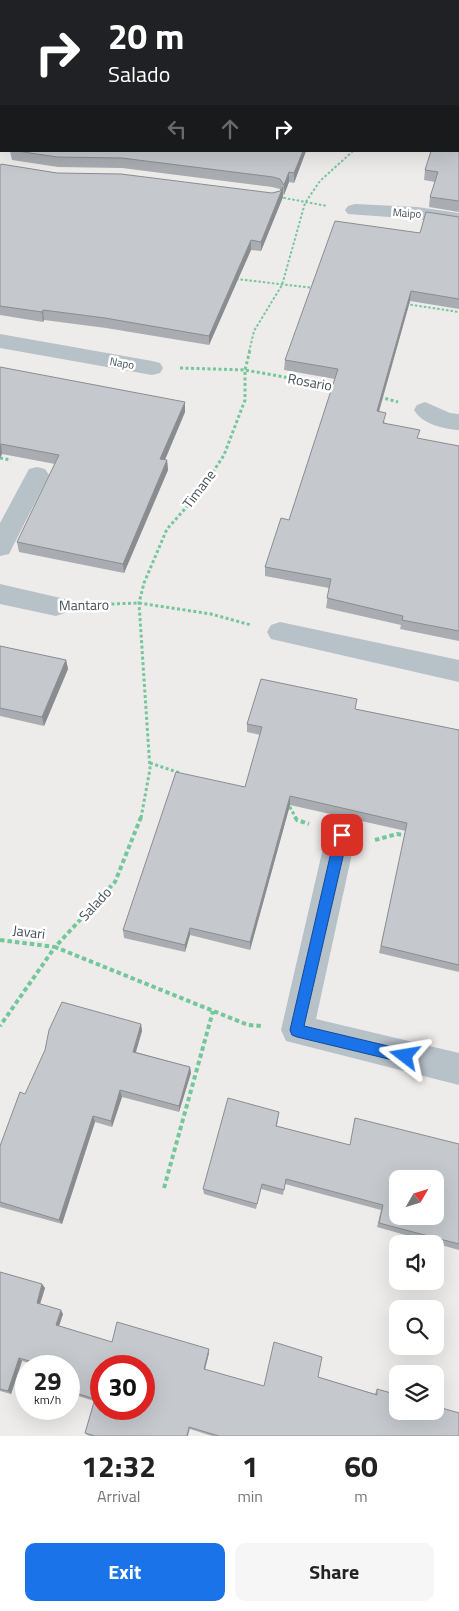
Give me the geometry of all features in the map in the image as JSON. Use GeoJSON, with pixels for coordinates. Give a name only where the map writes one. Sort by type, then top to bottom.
{"type":"FeatureCollection","features":[{"type":"Feature","properties":{"kind":"street","name":"Maipo"},"geometry":{"type":"LineString","coordinates":[[355,210],[416,213],[459,219]]}},
{"type":"Feature","properties":{"kind":"street","name":"Napo"},"geometry":{"type":"LineString","coordinates":[[0,341],[152,368]]}},
{"type":"Feature","properties":{"kind":"street"},"geometry":{"type":"LineString","coordinates":[[425,410],[446,421],[459,422]]}},
{"type":"Feature","properties":{"kind":"street"},"geometry":{"type":"LineString","coordinates":[[0,547],[37,475]]}},
{"type":"Feature","properties":{"kind":"street","name":"Mantaro"},"geometry":{"type":"LineString","coordinates":[[0,594],[56,606]]}},
{"type":"Feature","properties":{"kind":"street"},"geometry":{"type":"LineString","coordinates":[[280,632],[459,671]]}},
{"type":"Feature","properties":{"kind":"street"},"geometry":{"type":"LineString","coordinates":[[342,835],[297,1030],[459,1069]]}},
{"type":"Feature","properties":{"kind":"path","name":"Timane"},"geometry":{"type":"LineString","coordinates":[[139,604],[144,583],[167,529],[200,492],[224,455],[245,400],[245,370],[254,331],[282,285],[306,203],[320,180],[353,152]]}},
{"type":"Feature","properties":{"kind":"path"},"geometry":{"type":"LineString","coordinates":[[272,195],[306,203],[355,210]]}},
{"type":"Feature","properties":{"kind":"path"},"geometry":{"type":"LineString","coordinates":[[232,278],[316,289]]}},
{"type":"Feature","properties":{"kind":"path"},"geometry":{"type":"LineString","coordinates":[[403,303],[459,312]]}},
{"type":"Feature","properties":{"kind":"path","name":"Napo"},"geometry":{"type":"LineString","coordinates":[[152,368],[245,370]]}},
{"type":"Feature","properties":{"kind":"path","name":"Rosario"},"geometry":{"type":"LineString","coordinates":[[245,370],[337,387]]}},
{"type":"Feature","properties":{"kind":"path"},"geometry":{"type":"LineString","coordinates":[[373,395],[425,410]]}},
{"type":"Feature","properties":{"kind":"path","name":"Mantaro"},"geometry":{"type":"LineString","coordinates":[[56,606],[139,604],[211,614],[280,632]]}},
{"type":"Feature","properties":{"kind":"path","name":"Salado"},"geometry":{"type":"LineString","coordinates":[[0,1026],[55,947],[115,882],[141,818],[150,763],[139,604]]}},
{"type":"Feature","properties":{"kind":"path"},"geometry":{"type":"LineString","coordinates":[[150,763],[183,774]]}},
{"type":"Feature","properties":{"kind":"path"},"geometry":{"type":"LineString","coordinates":[[280,800],[289,802],[297,820],[342,835],[379,840],[397,834],[411,836]]}},
{"type":"Feature","properties":{"kind":"path","name":"Javari"},"geometry":{"type":"LineString","coordinates":[[0,940],[55,947]]}},
{"type":"Feature","properties":{"kind":"path"},"geometry":{"type":"LineString","coordinates":[[55,947],[248,1025],[297,1030]]}},
{"type":"Feature","properties":{"kind":"path"},"geometry":{"type":"LineString","coordinates":[[164,1188],[213,1011]]}},
{"type":"Feature","properties":{"kind":"building"},"geometry":{"type":"Polygon","coordinates":[[[24,152],[303,152],[294,173],[289,172],[284,185],[280,179],[273,177],[122,158],[57,157],[24,152]]]}},
{"type":"Feature","properties":{"kind":"building"},"geometry":{"type":"Polygon","coordinates":[[[431,152],[459,152],[459,201],[430,197],[438,172],[425,170],[431,152]]]}},
{"type":"Feature","properties":{"kind":"building"},"geometry":{"type":"Polygon","coordinates":[[[1,164],[57,173],[121,174],[272,193],[280,191],[283,187],[261,242],[251,240],[209,336],[105,318],[0,306],[1,164]]]}},
{"type":"Feature","properties":{"kind":"building"},"geometry":{"type":"Polygon","coordinates":[[[426,212],[459,217],[459,299],[411,291],[377,411],[386,413],[383,423],[420,430],[417,438],[459,446],[459,631],[402,620],[403,616],[327,598],[331,579],[265,567],[281,518],[289,520],[338,369],[285,360],[335,221],[420,233],[426,212]]]}},
{"type":"Feature","properties":{"kind":"building"},"geometry":{"type":"Polygon","coordinates":[[[0,367],[185,402],[160,459],[167,460],[123,564],[17,542],[59,455],[0,445],[0,367]]]}},
{"type":"Feature","properties":{"kind":"building"},"geometry":{"type":"Polygon","coordinates":[[[0,646],[66,660],[42,717],[0,708],[0,646]]]}},
{"type":"Feature","properties":{"kind":"building"},"geometry":{"type":"Polygon","coordinates":[[[261,679],[357,699],[355,709],[459,730],[459,965],[381,946],[407,823],[290,796],[250,942],[190,928],[185,945],[123,930],[176,772],[245,787],[262,727],[247,724],[261,679]]]}},
{"type":"Feature","properties":{"kind":"building"},"geometry":{"type":"Polygon","coordinates":[[[62,1002],[141,1024],[133,1052],[190,1067],[179,1106],[120,1090],[111,1121],[93,1116],[59,1220],[0,1202],[0,1146],[20,1092],[25,1094],[45,1050],[49,1030],[62,1002]]]}},
{"type":"Feature","properties":{"kind":"building"},"geometry":{"type":"Polygon","coordinates":[[[228,1098],[279,1112],[276,1126],[350,1145],[355,1118],[459,1144],[459,1244],[444,1240],[444,1235],[425,1235],[379,1223],[383,1205],[286,1179],[284,1190],[262,1184],[257,1204],[203,1189],[228,1098]]]}},
{"type":"Feature","properties":{"kind":"building"},"geometry":{"type":"Polygon","coordinates":[[[0,1272],[42,1284],[37,1303],[61,1310],[56,1325],[112,1342],[117,1322],[209,1349],[204,1369],[264,1386],[274,1342],[322,1357],[318,1377],[377,1395],[377,1389],[389,1392],[389,1420],[444,1420],[444,1409],[459,1413],[459,1436],[219,1436],[189,1427],[187,1436],[95,1436],[85,1433],[90,1416],[90,1420],[155,1420],[155,1355],[90,1355],[90,1397],[80,1394],[80,1355],[15,1355],[15,1370],[8,1391],[0,1389],[0,1272]]]}},
{"type":"Feature","properties":{"kind":"route"},"geometry":{"type":"LineString","coordinates":[[342,835],[297,1030],[405,1056]]}}]}
